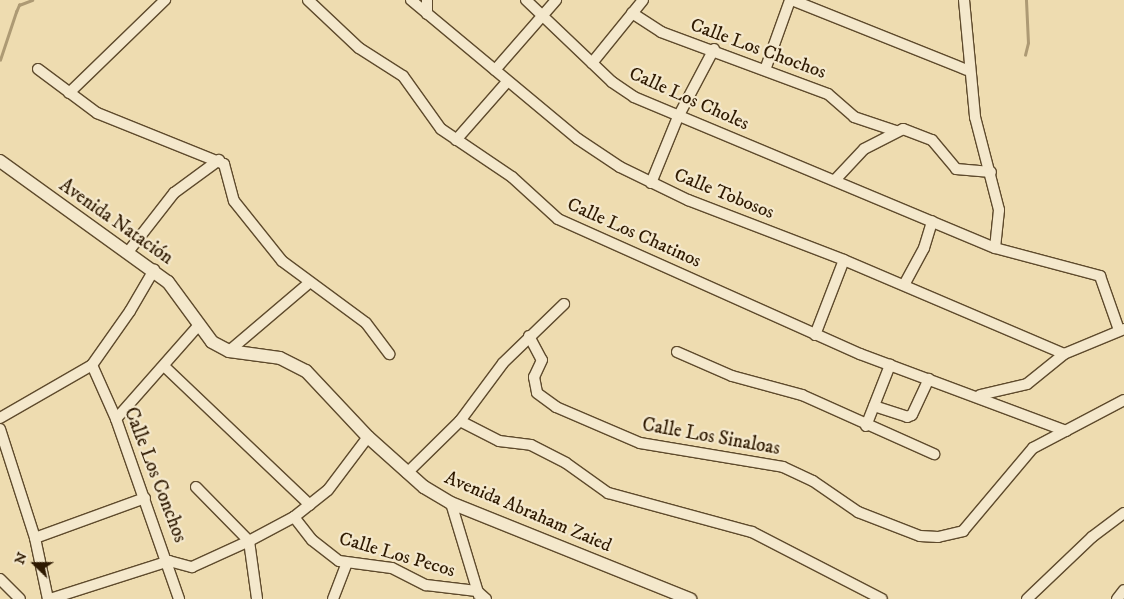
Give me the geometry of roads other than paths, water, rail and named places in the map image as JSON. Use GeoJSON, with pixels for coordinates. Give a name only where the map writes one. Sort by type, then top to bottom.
{"type":"FeatureCollection","features":[{"type":"Feature","properties":{"kind":"street"},"geometry":{"type":"LineString","coordinates":[[69,93],[164,0]]}},
{"type":"Feature","properties":{"kind":"street","name":"Calle Los Chatinos"},"geometry":{"type":"LineString","coordinates":[[308,0],[371,57],[403,76],[441,129],[512,177],[558,219],[815,335],[890,365],[978,395],[1066,431]]}},
{"type":"Feature","properties":{"kind":"street","name":"Calle Tobosos"},"geometry":{"type":"LineString","coordinates":[[411,0],[578,140],[651,183],[844,260],[1064,354]]}},
{"type":"Feature","properties":{"kind":"street"},"geometry":{"type":"LineString","coordinates":[[427,14],[428,0]]}},
{"type":"Feature","properties":{"kind":"street","name":"Calle Los Choles"},"geometry":{"type":"LineString","coordinates":[[526,0],[543,14],[621,90],[678,117],[835,180],[995,248],[1100,276],[1121,330]]}},
{"type":"Feature","properties":{"kind":"street"},"geometry":{"type":"LineString","coordinates":[[495,70],[556,0]]}},
{"type":"Feature","properties":{"kind":"street"},"geometry":{"type":"LineString","coordinates":[[592,63],[643,0]]}},
{"type":"Feature","properties":{"kind":"street"},"geometry":{"type":"LineString","coordinates":[[765,70],[791,0],[968,70]]}},
{"type":"Feature","properties":{"kind":"street"},"geometry":{"type":"LineString","coordinates":[[964,0],[968,70],[975,117],[991,172],[999,210],[995,248]]}},
{"type":"Feature","properties":{"kind":"street","name":"Calle Los Chochos"},"geometry":{"type":"LineString","coordinates":[[632,13],[661,32],[714,49],[828,94],[854,117],[896,131]]}},
{"type":"Feature","properties":{"kind":"street"},"geometry":{"type":"LineString","coordinates":[[651,183],[678,117],[714,49]]}},
{"type":"Feature","properties":{"kind":"street"},"geometry":{"type":"LineString","coordinates":[[38,69],[97,113],[219,160],[228,169],[234,201],[240,211],[259,228],[282,261],[366,324],[390,354]]}},
{"type":"Feature","properties":{"kind":"street"},"geometry":{"type":"LineString","coordinates":[[456,140],[507,82]]}},
{"type":"Feature","properties":{"kind":"street"},"geometry":{"type":"LineString","coordinates":[[835,180],[864,149],[896,131],[910,130],[932,140],[956,169],[991,172]]}},
{"type":"Feature","properties":{"kind":"street"},"geometry":{"type":"LineString","coordinates":[[128,252],[174,192],[219,160]]}},
{"type":"Feature","properties":{"kind":"street","name":"Avenida Natación"},"geometry":{"type":"LineString","coordinates":[[0,161],[154,270],[184,301],[199,325]]}},
{"type":"Feature","properties":{"kind":"street"},"geometry":{"type":"LineString","coordinates":[[904,285],[924,248],[932,221]]}},
{"type":"Feature","properties":{"kind":"street"},"geometry":{"type":"LineString","coordinates":[[815,335],[844,260]]}},
{"type":"Feature","properties":{"kind":"street"},"geometry":{"type":"LineString","coordinates":[[0,418],[92,365],[130,311],[154,270]]}},
{"type":"Feature","properties":{"kind":"street"},"geometry":{"type":"LineString","coordinates":[[116,419],[165,367],[199,325],[212,342],[229,352],[309,283]]}},
{"type":"Feature","properties":{"kind":"street"},"geometry":{"type":"LineString","coordinates":[[407,473],[460,421],[529,336],[564,304]]}},
{"type":"Feature","properties":{"kind":"street"},"geometry":{"type":"LineString","coordinates":[[978,395],[1027,384],[1064,354],[1121,330]]}},
{"type":"Feature","properties":{"kind":"street","name":"Calle Los Sinaloas"},"geometry":{"type":"LineString","coordinates":[[529,336],[542,360],[534,377],[536,393],[556,407],[640,443],[783,467],[813,481],[858,512],[920,536],[938,537],[963,531],[1016,464],[1032,448],[1124,400]]}},
{"type":"Feature","properties":{"kind":"street","name":"Avenida Abraham Zaied"},"geometry":{"type":"LineString","coordinates":[[229,352],[259,353],[294,363],[320,384],[368,438],[407,473],[452,504],[690,599]]}},
{"type":"Feature","properties":{"kind":"street"},"geometry":{"type":"LineString","coordinates":[[677,352],[732,376],[802,395],[866,426],[934,454]]}},
{"type":"Feature","properties":{"kind":"street","name":"Calle Los Conchos"},"geometry":{"type":"LineString","coordinates":[[92,365],[116,419],[169,561],[180,599]]}},
{"type":"Feature","properties":{"kind":"street"},"geometry":{"type":"LineString","coordinates":[[866,426],[890,365]]}},
{"type":"Feature","properties":{"kind":"street"},"geometry":{"type":"LineString","coordinates":[[165,367],[310,505]]}},
{"type":"Feature","properties":{"kind":"street"},"geometry":{"type":"LineString","coordinates":[[874,406],[906,417],[912,415],[930,379]]}},
{"type":"Feature","properties":{"kind":"street"},"geometry":{"type":"LineString","coordinates":[[460,421],[499,441],[531,445],[566,463],[608,492],[752,532],[882,599]]}},
{"type":"Feature","properties":{"kind":"street"},"geometry":{"type":"LineString","coordinates":[[0,429],[35,538],[49,599],[169,561],[192,567],[249,542],[294,517],[328,490],[368,438]]}},
{"type":"Feature","properties":{"kind":"street"},"geometry":{"type":"LineString","coordinates":[[196,487],[249,542],[257,599]]}},
{"type":"Feature","properties":{"kind":"street"},"geometry":{"type":"LineString","coordinates":[[35,538],[145,498]]}},
{"type":"Feature","properties":{"kind":"street"},"geometry":{"type":"LineString","coordinates":[[452,504],[478,595],[486,599]]}},
{"type":"Feature","properties":{"kind":"street"},"geometry":{"type":"LineString","coordinates":[[1027,599],[1092,537],[1124,513]]}},
{"type":"Feature","properties":{"kind":"street","name":"Calle Los Pecos"},"geometry":{"type":"LineString","coordinates":[[294,517],[322,549],[347,563],[392,568],[439,589],[478,595]]}},
{"type":"Feature","properties":{"kind":"street"},"geometry":{"type":"LineString","coordinates":[[333,599],[347,563]]}},
{"type":"Feature","properties":{"kind":"street"},"geometry":{"type":"LineString","coordinates":[[0,579],[20,599]]}},
{"type":"Feature","properties":{"kind":"street"},"geometry":{"type":"LineString","coordinates":[[1117,599],[1124,590]]}},
{"type":"Feature","properties":{"kind":"waterway"},"geometry":{"type":"LineString","coordinates":[[0,60],[19,5],[32,0]]}},
{"type":"Feature","properties":{"kind":"waterway"},"geometry":{"type":"LineString","coordinates":[[1025,55],[1028,43],[1026,0]]}}]}
